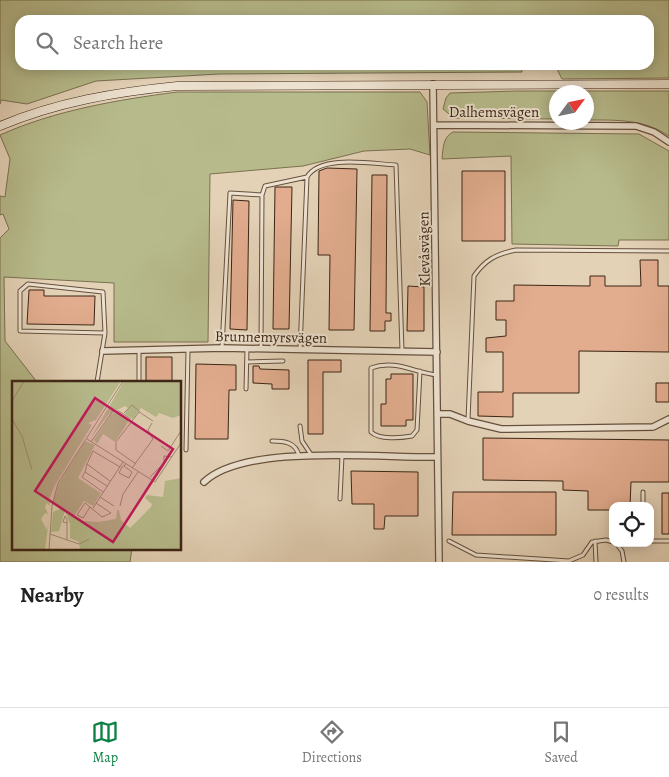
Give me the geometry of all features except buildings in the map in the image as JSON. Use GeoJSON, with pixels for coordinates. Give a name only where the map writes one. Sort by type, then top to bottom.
{"type":"FeatureCollection","features":[{"type":"Feature","properties":{"kind":"main road"},"geometry":{"type":"LineString","coordinates":[[0,126],[77,101],[118,92],[176,86],[669,84]]}},
{"type":"Feature","properties":{"kind":"street","name":"Klevåsvägen"},"geometry":{"type":"LineString","coordinates":[[433,84],[438,352],[436,457],[439,562]]}},
{"type":"Feature","properties":{"kind":"street","name":"Dalhemsvägen"},"geometry":{"type":"LineString","coordinates":[[434,125],[636,126],[654,132],[669,142]]}},
{"type":"Feature","properties":{"kind":"street","name":"Brunnemyrsvägen"},"geometry":{"type":"LineString","coordinates":[[104,351],[222,348],[438,352]]}},
{"type":"Feature","properties":{"kind":"street"},"geometry":{"type":"LineString","coordinates":[[438,414],[450,414],[468,421],[501,429],[653,427],[669,419]]}},
{"type":"Feature","properties":{"kind":"street"},"geometry":{"type":"LineString","coordinates":[[204,482],[218,471],[239,463],[273,457],[436,457]]}},
{"type":"Feature","properties":{"kind":"lane"},"geometry":{"type":"LineString","coordinates":[[300,350],[307,177],[311,171],[334,162],[396,165],[402,351]]}},
{"type":"Feature","properties":{"kind":"lane"},"geometry":{"type":"LineString","coordinates":[[261,349],[262,195],[265,186],[307,177]]}},
{"type":"Feature","properties":{"kind":"lane"},"geometry":{"type":"LineString","coordinates":[[222,348],[230,194],[262,195]]}},
{"type":"Feature","properties":{"kind":"lane"},"geometry":{"type":"LineString","coordinates":[[468,421],[474,276],[484,261],[501,253],[516,250],[669,251]]}},
{"type":"Feature","properties":{"kind":"lane"},"geometry":{"type":"LineString","coordinates":[[97,381],[104,351],[105,333],[103,292],[28,284],[20,291],[20,331],[105,333]]}},
{"type":"Feature","properties":{"kind":"lane"},"geometry":{"type":"LineString","coordinates":[[139,349],[139,381]]}},
{"type":"Feature","properties":{"kind":"lane"},"geometry":{"type":"LineString","coordinates":[[186,450],[188,349]]}},
{"type":"Feature","properties":{"kind":"lane"},"geometry":{"type":"LineString","coordinates":[[246,389],[247,349]]}},
{"type":"Feature","properties":{"kind":"lane"},"geometry":{"type":"LineString","coordinates":[[247,362],[283,361]]}},
{"type":"Feature","properties":{"kind":"lane"},"geometry":{"type":"LineString","coordinates":[[420,371],[417,430],[412,436],[404,438],[375,436],[370,432],[371,368],[380,366],[408,366],[438,375]]}},
{"type":"Feature","properties":{"kind":"lane"},"geometry":{"type":"LineString","coordinates":[[300,426],[302,441],[312,456]]}},
{"type":"Feature","properties":{"kind":"lane"},"geometry":{"type":"LineString","coordinates":[[272,441],[288,442],[298,452],[299,456]]}},
{"type":"Feature","properties":{"kind":"lane"},"geometry":{"type":"LineString","coordinates":[[340,498],[342,456]]}},
{"type":"Feature","properties":{"kind":"lane"},"geometry":{"type":"LineString","coordinates":[[643,492],[643,502]]}},
{"type":"Feature","properties":{"kind":"lane"},"geometry":{"type":"LineString","coordinates":[[449,541],[476,556],[569,561],[583,555],[588,546],[595,541],[609,541]]}},
{"type":"Feature","properties":{"kind":"lane"},"geometry":{"type":"LineString","coordinates":[[595,541],[596,562]]}},
{"type":"Feature","properties":{"kind":"lane"},"geometry":{"type":"LineString","coordinates":[[654,541],[669,541]]}},
{"type":"Feature","properties":{"kind":"lane"},"geometry":{"type":"LineString","coordinates":[[618,547],[622,551],[624,562]]}},
{"type":"Feature","properties":{"kind":"green space"},"geometry":{"type":"Polygon","coordinates":[[[0,0],[669,0],[669,78],[562,79],[558,70],[654,70],[654,15],[15,15],[15,70],[522,70],[522,72],[219,74],[96,81],[27,104],[1,100],[0,104],[0,0]]]}},
{"type":"Feature","properties":{"kind":"green space"},"geometry":{"type":"Polygon","coordinates":[[[549,91],[549,119],[454,118],[443,109],[446,98],[450,93],[549,91]]]}},
{"type":"Feature","properties":{"kind":"green space"},"geometry":{"type":"Polygon","coordinates":[[[594,91],[669,91],[669,136],[640,123],[594,120],[594,91]]]}},
{"type":"Feature","properties":{"kind":"green space"},"geometry":{"type":"Polygon","coordinates":[[[177,92],[420,92],[427,102],[430,155],[410,149],[364,151],[303,166],[210,174],[208,342],[114,342],[114,283],[4,277],[5,341],[36,381],[12,381],[12,550],[132,550],[130,562],[0,562],[0,238],[9,229],[3,214],[0,215],[0,196],[5,197],[10,159],[0,135],[21,126],[87,107],[177,92]]]}},
{"type":"Feature","properties":{"kind":"green space"},"geometry":{"type":"Polygon","coordinates":[[[453,132],[639,134],[669,151],[669,240],[619,240],[618,246],[512,244],[511,156],[442,159],[445,140],[453,132]]]}}]}
